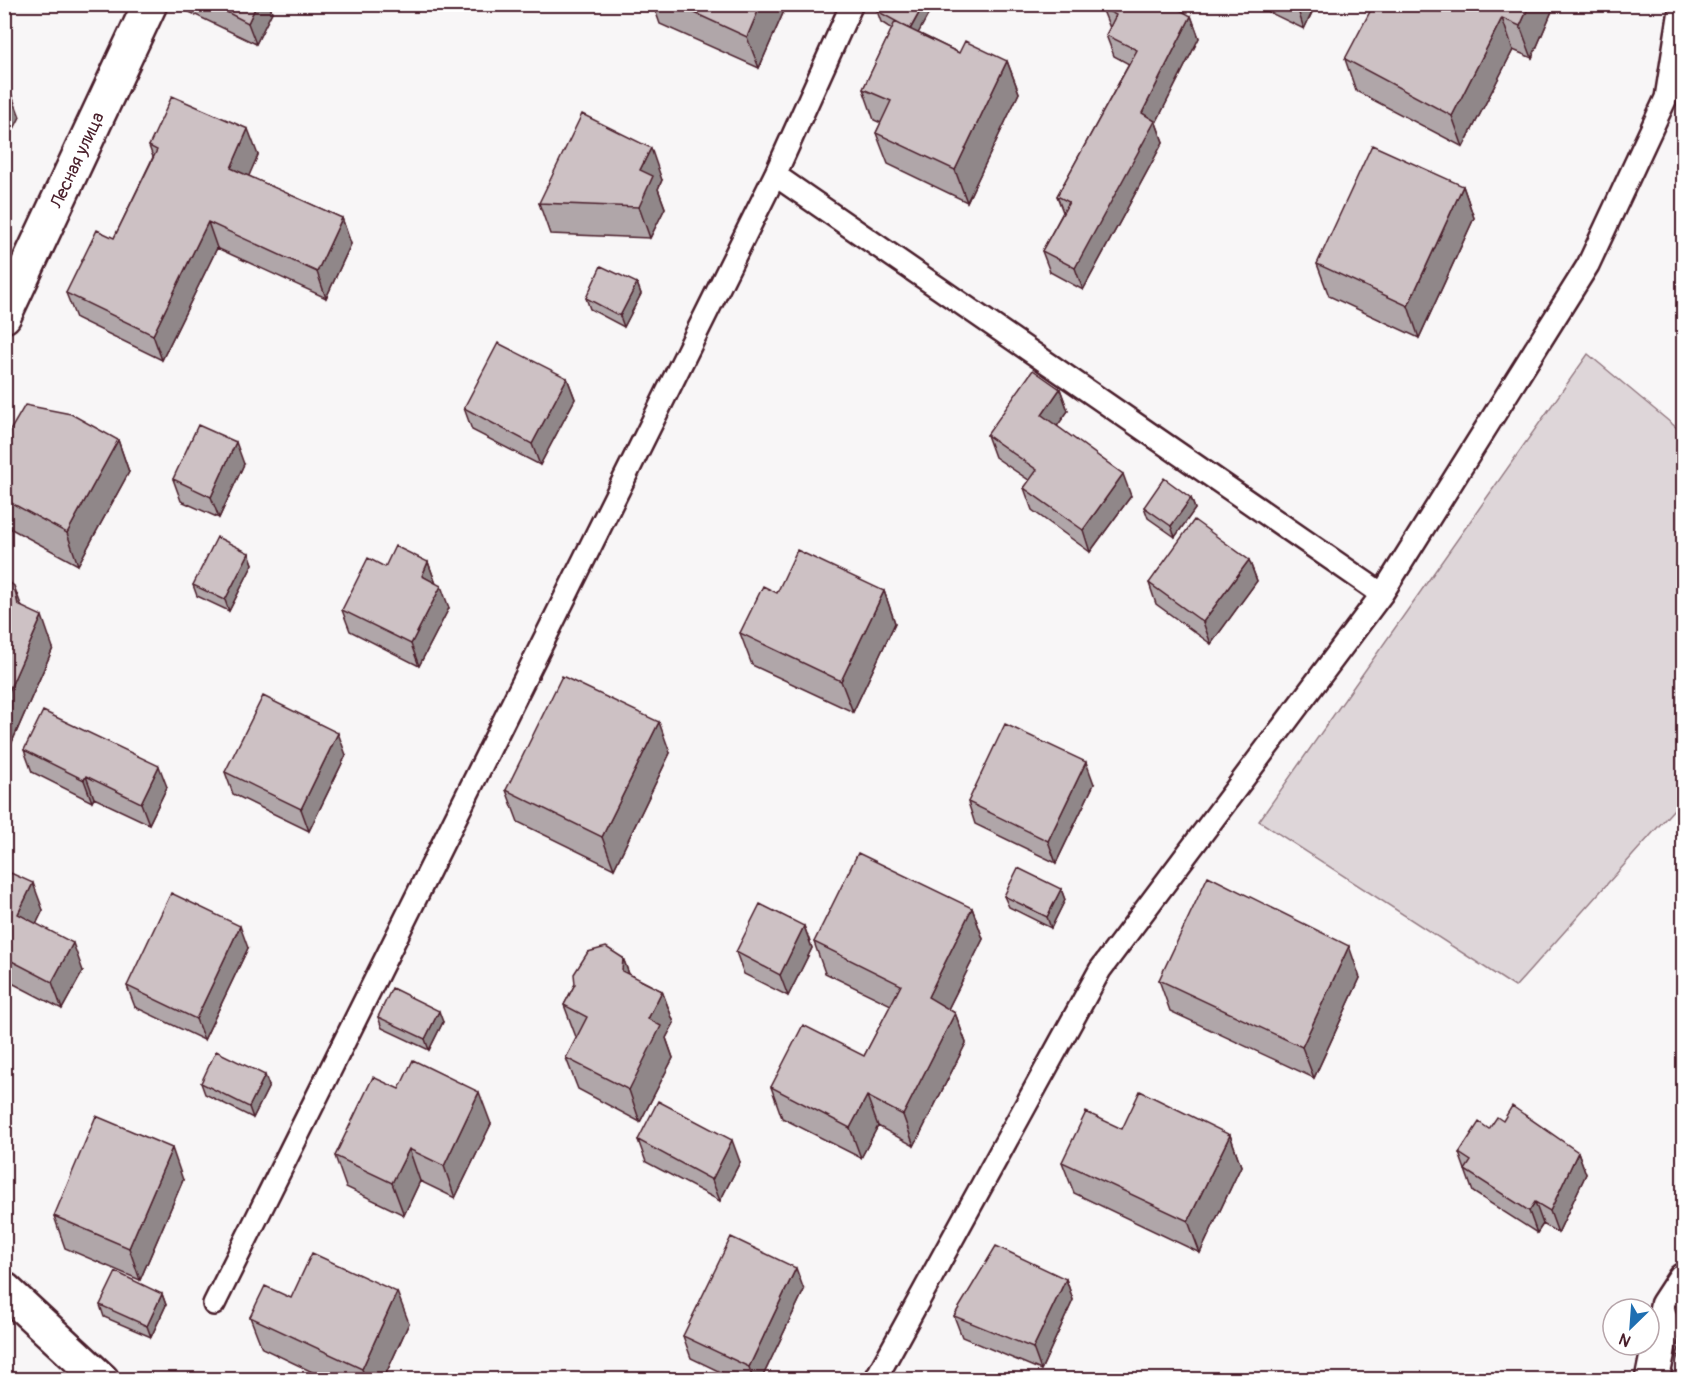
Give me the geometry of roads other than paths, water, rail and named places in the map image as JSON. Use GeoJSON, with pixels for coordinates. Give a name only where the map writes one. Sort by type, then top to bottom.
{"type":"FeatureCollection","features":[{"type":"Feature","properties":{"kind":"street","name":"Лесная улица"},"geometry":{"type":"LineString","coordinates":[[4,316],[150,4]]}},
{"type":"Feature","properties":{"kind":"street"},"geometry":{"type":"LineString","coordinates":[[1652,1380],[1667,1306],[1683,1280]]}},
{"type":"Feature","properties":{"kind":"street"},"geometry":{"type":"LineString","coordinates":[[4,1288],[102,1380]]}},
{"type":"Feature","properties":{"kind":"lane"},"geometry":{"type":"LineString","coordinates":[[214,1304],[775,175],[852,4]]}},
{"type":"Feature","properties":{"kind":"lane"},"geometry":{"type":"LineString","coordinates":[[875,1380],[1100,970],[1382,594],[1588,265],[1666,98],[1682,4]]}},
{"type":"Feature","properties":{"kind":"lane"},"geometry":{"type":"LineString","coordinates":[[775,175],[1382,594]]}}]}
